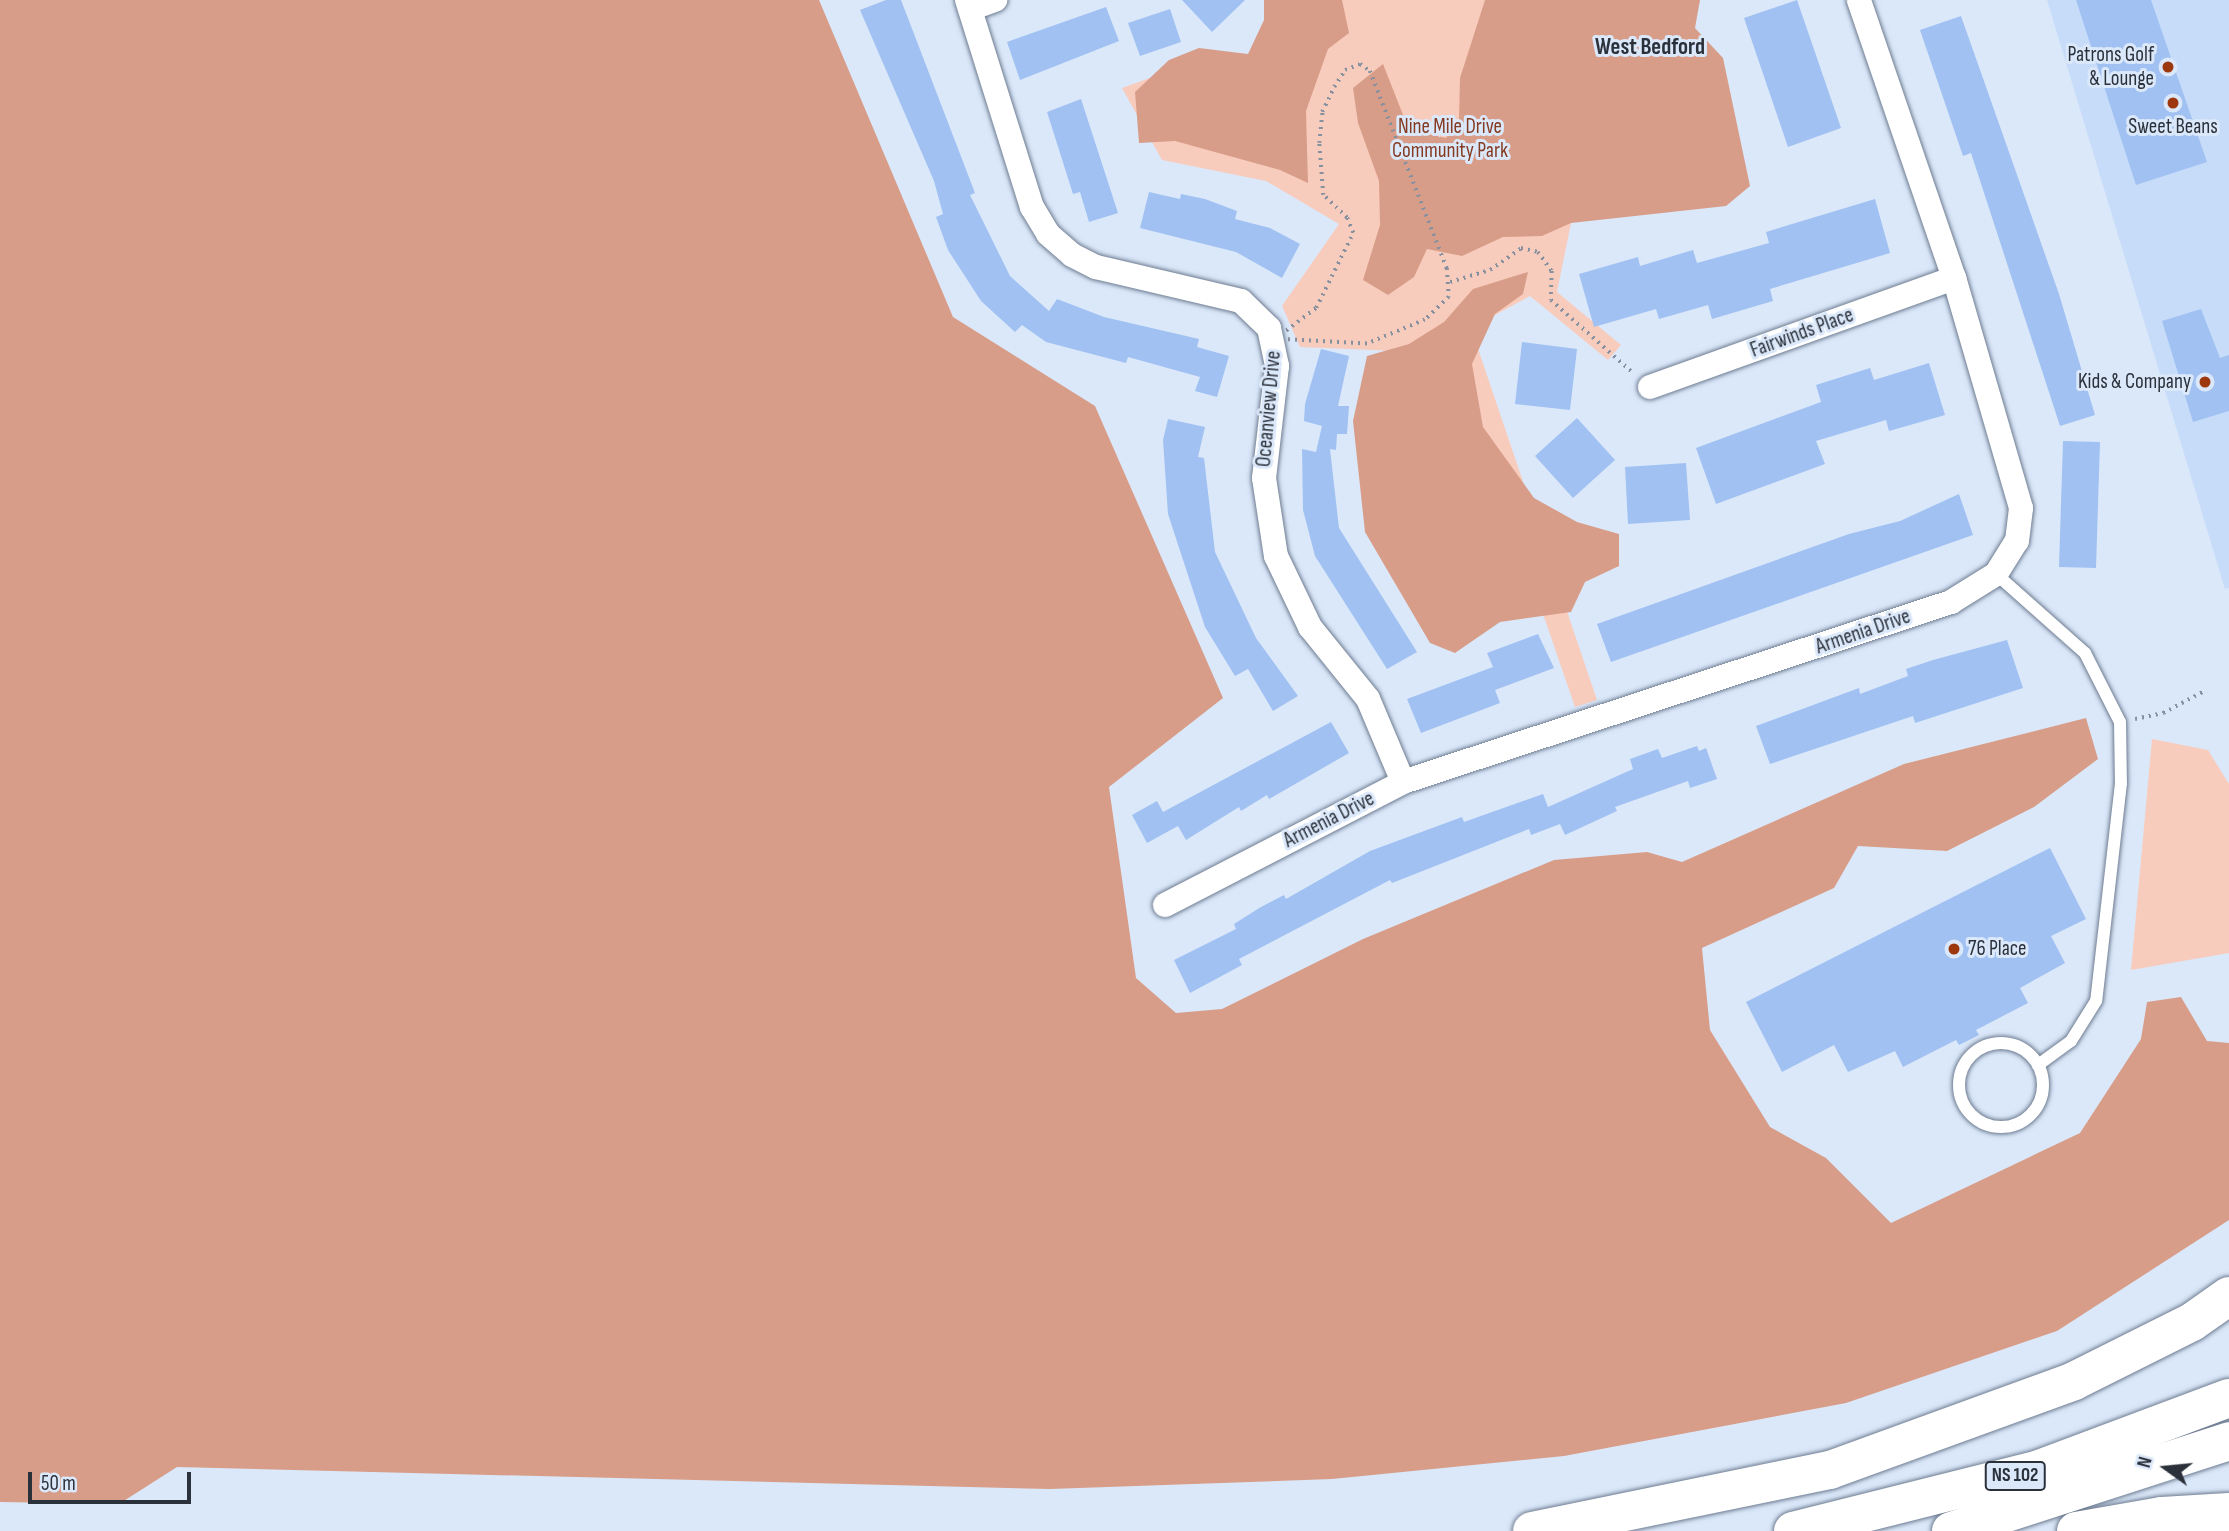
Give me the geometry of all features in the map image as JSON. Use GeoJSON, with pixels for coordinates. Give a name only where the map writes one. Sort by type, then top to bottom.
{"type":"FeatureCollection","features":[{"type":"Feature","properties":{"kind":"highway"},"geometry":{"type":"LineString","coordinates":[[1532,1531],[1830,1469],[2074,1381],[2192,1322],[2229,1296]]}},
{"type":"Feature","properties":{"kind":"highway","name":"NS 102"},"geometry":{"type":"LineString","coordinates":[[1793,1531],[2039,1469],[2229,1398]]}},
{"type":"Feature","properties":{"kind":"highway","name":"NS 102"},"geometry":{"type":"LineString","coordinates":[[1951,1531],[2229,1441]]}},
{"type":"Feature","properties":{"kind":"highway"},"geometry":{"type":"LineString","coordinates":[[2076,1531],[2162,1516],[2229,1512]]}},
{"type":"Feature","properties":{"kind":"street"},"geometry":{"type":"LineString","coordinates":[[969,4],[995,0]]}},
{"type":"Feature","properties":{"kind":"street","name":"Armenia Drive"},"geometry":{"type":"LineString","coordinates":[[1165,905],[1403,782],[1951,601],[1996,575],[2017,541],[2021,508],[1954,278],[1859,0]]}},
{"type":"Feature","properties":{"kind":"street","name":"Oceanview Drive"},"geometry":{"type":"LineString","coordinates":[[969,4],[1032,207],[1048,234],[1072,256],[1096,267],[1241,302],[1263,319],[1275,339],[1277,366],[1264,478],[1276,556],[1310,627],[1367,699],[1403,782]]}},
{"type":"Feature","properties":{"kind":"street","name":"Fairwinds Place"},"geometry":{"type":"LineString","coordinates":[[1650,387],[1954,278]]}},
{"type":"Feature","properties":{"kind":"lane"},"geometry":{"type":"LineString","coordinates":[[1996,575],[2085,653],[2120,722],[2121,783],[2096,1001],[2071,1041],[2038,1065]]}},
{"type":"Feature","properties":{"kind":"lane"},"geometry":{"type":"LineString","coordinates":[[2008,1043],[2020,1047],[2038,1065],[2043,1077],[2039,1104],[2020,1122],[1993,1126],[1981,1122],[1963,1103],[1960,1077],[1972,1055],[1982,1047],[2008,1043]]}},
{"type":"Feature","properties":{"kind":"path"},"geometry":{"type":"LineString","coordinates":[[1360,64],[1370,71],[1450,282],[1449,297],[1441,308],[1392,337],[1350,345],[1331,340],[1275,339],[1316,308],[1353,233],[1347,218],[1322,195],[1319,143],[1322,112],[1334,86],[1345,70],[1360,64]]}},
{"type":"Feature","properties":{"kind":"path"},"geometry":{"type":"LineString","coordinates":[[1450,282],[1490,270],[1521,248],[1538,252],[1552,271],[1551,300],[1650,387]]}},
{"type":"Feature","properties":{"kind":"path"},"geometry":{"type":"LineString","coordinates":[[2120,722],[2163,713],[2206,690]]}},
{"type":"Feature","properties":{"kind":"shaded area"},"geometry":{"type":"Polygon","coordinates":[[[2047,0],[2229,0],[2229,588],[2225,589],[2047,0]]]}},
{"type":"Feature","properties":{"kind":"green space"},"geometry":{"type":"Polygon","coordinates":[[[0,0],[819,0],[953,317],[1095,406],[1223,698],[1109,787],[1136,978],[1176,1013],[1222,1009],[1363,939],[1554,860],[1647,852],[1682,862],[1904,764],[2086,718],[2098,759],[2034,807],[1947,851],[1858,846],[1834,888],[1702,948],[1710,1030],[1770,1127],[1826,1158],[1891,1223],[2080,1133],[2141,1039],[2147,1002],[2181,997],[2207,1041],[2229,1043],[2229,1220],[2057,1331],[1846,1403],[1564,1456],[1332,1479],[1050,1489],[177,1467],[119,1504],[0,1502],[0,0]]]}},
{"type":"Feature","properties":{"kind":"green space"},"geometry":{"type":"Polygon","coordinates":[[[1264,0],[1342,0],[1349,33],[1328,49],[1306,111],[1308,183],[1280,170],[1175,141],[1139,143],[1135,92],[1169,60],[1199,48],[1248,54],[1264,20],[1264,0]]]}},
{"type":"Feature","properties":{"kind":"green space","name":"Nine Mile Drive Community Park"},"geometry":{"type":"Polygon","coordinates":[[[1289,0],[1659,0],[1571,223],[1557,292],[1621,345],[1608,360],[1530,296],[1471,328],[1597,700],[1575,707],[1543,614],[1396,351],[1300,347],[1282,306],[1339,224],[1266,181],[1162,160],[1122,88],[1150,78],[1214,78],[1270,39],[1289,0]]]}},
{"type":"Feature","properties":{"kind":"green space"},"geometry":{"type":"Polygon","coordinates":[[[1485,0],[1700,0],[1695,28],[1723,58],[1750,186],[1726,206],[1571,223],[1542,236],[1503,237],[1462,256],[1427,249],[1414,277],[1388,295],[1363,280],[1380,225],[1379,181],[1358,123],[1353,88],[1383,64],[1409,130],[1446,138],[1459,119],[1460,78],[1485,0]]]}},
{"type":"Feature","properties":{"kind":"green space"},"geometry":{"type":"Polygon","coordinates":[[[1528,272],[1523,294],[1495,314],[1472,364],[1483,427],[1534,498],[1577,522],[1619,534],[1619,566],[1585,582],[1571,612],[1500,622],[1455,653],[1430,643],[1365,532],[1353,421],[1367,356],[1409,344],[1444,322],[1473,289],[1528,272]]]}},
{"type":"Feature","properties":{"kind":"green space"},"geometry":{"type":"Polygon","coordinates":[[[2152,739],[2208,750],[2229,784],[2229,953],[2131,970],[2152,739]]]}},
{"type":"Feature","properties":{"kind":"building"},"geometry":{"type":"Polygon","coordinates":[[[886,0],[901,0],[975,193],[970,195],[1010,276],[1049,311],[1057,299],[1104,317],[1199,339],[1197,347],[1229,356],[1217,397],[1195,391],[1200,377],[1128,357],[1126,363],[1046,342],[1022,325],[1015,332],[981,301],[948,250],[936,217],[943,214],[934,181],[860,10],[886,0]]]}},
{"type":"Feature","properties":{"kind":"building"},"geometry":{"type":"Polygon","coordinates":[[[1182,0],[1245,0],[1212,32],[1182,0]]]}},
{"type":"Feature","properties":{"kind":"building"},"geometry":{"type":"Polygon","coordinates":[[[1797,0],[1841,128],[1788,147],[1744,18],[1797,0]]]}},
{"type":"Feature","properties":{"kind":"building"},"geometry":{"type":"Polygon","coordinates":[[[2076,0],[2151,0],[2207,162],[2136,185],[2076,0]]]}},
{"type":"Feature","properties":{"kind":"building"},"geometry":{"type":"Polygon","coordinates":[[[1106,7],[1119,41],[1020,80],[1007,42],[1106,7]]]}},
{"type":"Feature","properties":{"kind":"building"},"geometry":{"type":"Polygon","coordinates":[[[1170,9],[1181,42],[1140,56],[1128,23],[1170,9]]]}},
{"type":"Feature","properties":{"kind":"building"},"geometry":{"type":"Polygon","coordinates":[[[1961,16],[2059,294],[2095,415],[2060,426],[1971,153],[1963,156],[1920,30],[1961,16]]]}},
{"type":"Feature","properties":{"kind":"building"},"geometry":{"type":"Polygon","coordinates":[[[1081,99],[1118,213],[1089,222],[1080,192],[1073,194],[1047,112],[1081,99]]]}},
{"type":"Feature","properties":{"kind":"building"},"geometry":{"type":"Polygon","coordinates":[[[1149,192],[1180,199],[1181,194],[1205,199],[1237,211],[1235,219],[1270,228],[1300,244],[1282,278],[1236,252],[1140,228],[1149,192]]]}},
{"type":"Feature","properties":{"kind":"building"},"geometry":{"type":"Polygon","coordinates":[[[1875,199],[1890,253],[1770,289],[1773,301],[1712,319],[1708,305],[1659,319],[1656,309],[1594,327],[1579,274],[1638,257],[1640,266],[1693,250],[1697,263],[1769,243],[1766,232],[1875,199]]]}},
{"type":"Feature","properties":{"kind":"building","name":"Kids & Company"},"geometry":{"type":"Polygon","coordinates":[[[2201,309],[2220,358],[2229,355],[2229,411],[2193,422],[2162,321],[2201,309]]]}},
{"type":"Feature","properties":{"kind":"building"},"geometry":{"type":"Polygon","coordinates":[[[1522,342],[1577,349],[1570,410],[1515,404],[1522,342]]]}},
{"type":"Feature","properties":{"kind":"building"},"geometry":{"type":"Polygon","coordinates":[[[1321,349],[1349,356],[1338,406],[1349,406],[1347,434],[1337,434],[1336,450],[1330,449],[1339,528],[1417,652],[1387,669],[1315,556],[1303,510],[1302,449],[1316,452],[1322,426],[1304,421],[1305,404],[1321,349]]]}},
{"type":"Feature","properties":{"kind":"building"},"geometry":{"type":"Polygon","coordinates":[[[1929,363],[1945,415],[1889,431],[1886,420],[1816,441],[1825,464],[1716,504],[1696,448],[1821,402],[1816,385],[1870,368],[1874,380],[1929,363]]]}},
{"type":"Feature","properties":{"kind":"building"},"geometry":{"type":"Polygon","coordinates":[[[1577,418],[1615,460],[1573,498],[1535,456],[1577,418]]]}},
{"type":"Feature","properties":{"kind":"building"},"geometry":{"type":"Polygon","coordinates":[[[1168,419],[1205,427],[1198,457],[1204,458],[1215,552],[1256,638],[1298,696],[1273,711],[1248,669],[1235,676],[1205,627],[1168,514],[1163,440],[1168,419]]]}},
{"type":"Feature","properties":{"kind":"building"},"geometry":{"type":"Polygon","coordinates":[[[2063,441],[2100,442],[2096,568],[2059,567],[2063,441]]]}},
{"type":"Feature","properties":{"kind":"building"},"geometry":{"type":"Polygon","coordinates":[[[1686,463],[1690,520],[1628,524],[1625,467],[1686,463]]]}},
{"type":"Feature","properties":{"kind":"building"},"geometry":{"type":"Polygon","coordinates":[[[1959,494],[1973,535],[1611,662],[1597,624],[1849,534],[1900,521],[1959,494]]]}},
{"type":"Feature","properties":{"kind":"building"},"geometry":{"type":"Polygon","coordinates":[[[1538,634],[1554,668],[1495,690],[1500,703],[1421,733],[1407,699],[1493,667],[1487,653],[1538,634]]]}},
{"type":"Feature","properties":{"kind":"building"},"geometry":{"type":"Polygon","coordinates":[[[2007,640],[2023,688],[1915,723],[1913,716],[1770,764],[1756,726],[1859,688],[1860,694],[1908,676],[1906,669],[2007,640]]]}},
{"type":"Feature","properties":{"kind":"building"},"geometry":{"type":"Polygon","coordinates":[[[1331,722],[1349,753],[1269,799],[1267,795],[1241,811],[1239,807],[1186,840],[1178,826],[1147,843],[1132,815],[1157,801],[1163,812],[1331,722]]]}},
{"type":"Feature","properties":{"kind":"building"},"geometry":{"type":"Polygon","coordinates":[[[1697,746],[1699,751],[1706,748],[1717,779],[1690,788],[1688,781],[1615,807],[1617,811],[1565,835],[1560,824],[1531,835],[1529,829],[1392,883],[1390,880],[1239,959],[1242,965],[1190,993],[1174,960],[1236,929],[1234,924],[1261,907],[1284,895],[1286,899],[1370,851],[1462,817],[1464,822],[1543,794],[1548,807],[1633,769],[1630,759],[1658,749],[1662,758],[1697,746]]]}},
{"type":"Feature","properties":{"kind":"building","name":"76 Place"},"geometry":{"type":"Polygon","coordinates":[[[2050,848],[2086,919],[2051,936],[2065,963],[2020,988],[2028,1003],[1976,1030],[1979,1035],[1959,1045],[1956,1040],[1903,1067],[1895,1051],[1848,1072],[1834,1045],[1782,1072],[1746,1002],[2050,848]]]}},
{"type":"Feature","properties":{"kind":"place","name":"Patrons Golf & Lounge"},"geometry":{"type":"Point","coordinates":[2168,67]}},
{"type":"Feature","properties":{"kind":"place","name":"Sweet Beans"},"geometry":{"type":"Point","coordinates":[2173,103]}},
{"type":"Feature","properties":{"kind":"place","name":"Kids & Company"},"geometry":{"type":"Point","coordinates":[2205,382]}},
{"type":"Feature","properties":{"kind":"place","name":"76 Place"},"geometry":{"type":"Point","coordinates":[1954,949]}},
{"type":"Feature","properties":{"kind":"district","name":"West Bedford"},"geometry":{"type":"Point","coordinates":[1650,47]}}]}
